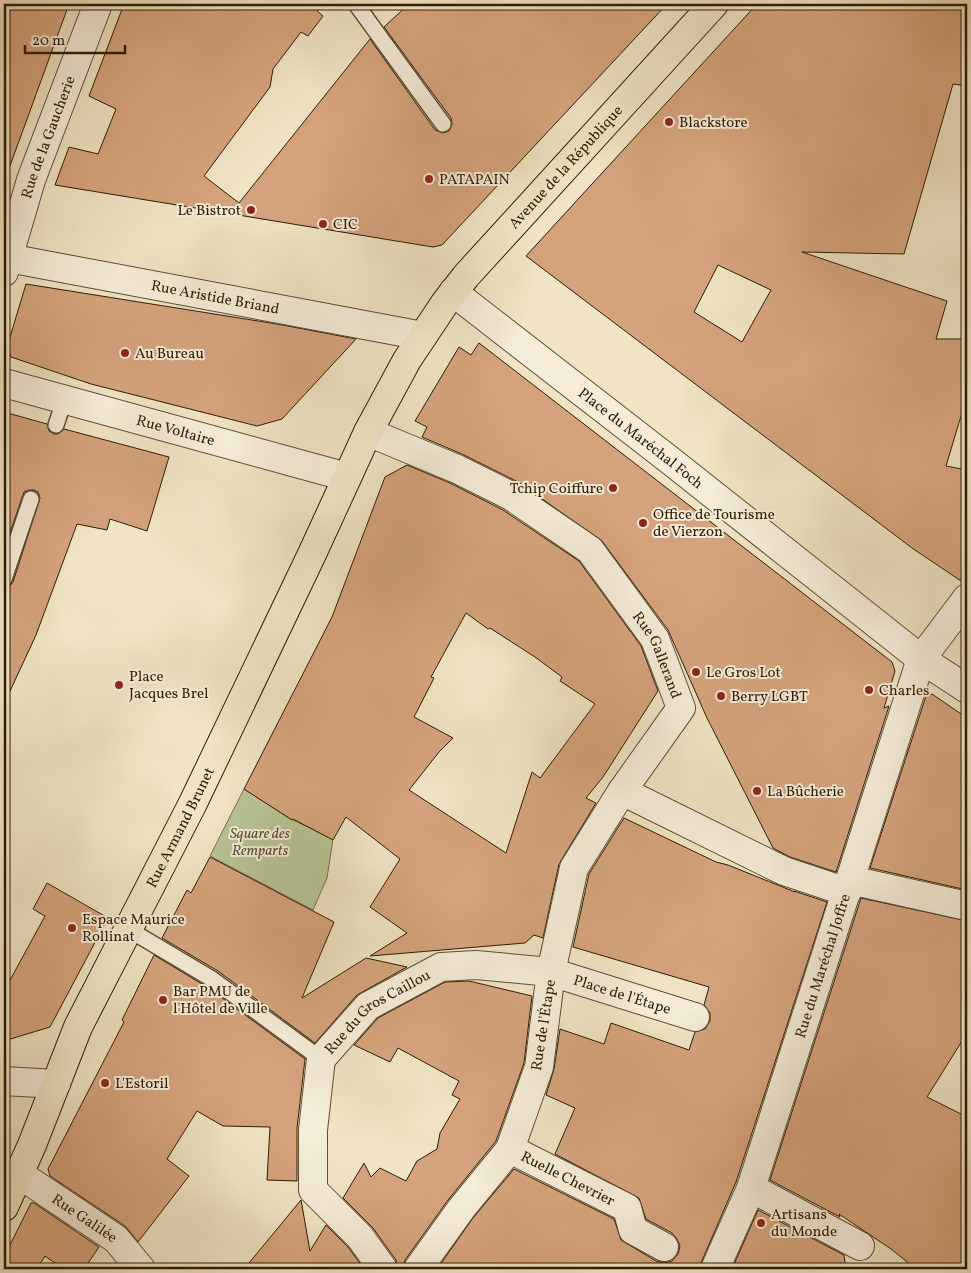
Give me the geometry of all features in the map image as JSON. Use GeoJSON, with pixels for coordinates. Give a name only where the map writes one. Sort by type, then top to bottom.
{"type":"FeatureCollection","features":[{"type":"Feature","properties":{"kind":"main road","name":"Avenue de la République"},"geometry":{"type":"LineString","coordinates":[[368,432],[392,387],[453,292],[550,182],[714,4]]}},
{"type":"Feature","properties":{"kind":"main road","name":"Rue Armand Brunet"},"geometry":{"type":"LineString","coordinates":[[4,1206],[56,1084],[78,1026],[193,803],[368,432]]}},
{"type":"Feature","properties":{"kind":"street","name":"Rue de la Gaucherie"},"geometry":{"type":"LineString","coordinates":[[6,265],[15,191],[98,4]]}},
{"type":"Feature","properties":{"kind":"street","name":"Rue Aristide Briand"},"geometry":{"type":"LineString","coordinates":[[6,265],[423,336]]}},
{"type":"Feature","properties":{"kind":"street","name":"Place du Maréchal Foch"},"geometry":{"type":"LineString","coordinates":[[453,292],[921,659],[967,689]]}},
{"type":"Feature","properties":{"kind":"street","name":"Rue Voltaire"},"geometry":{"type":"LineString","coordinates":[[4,383],[60,413],[347,478]]}},
{"type":"Feature","properties":{"kind":"street","name":"Rue Gallerand"},"geometry":{"type":"LineString","coordinates":[[368,432],[458,469],[511,496],[590,550],[655,639],[681,708],[622,791]]}},
{"type":"Feature","properties":{"kind":"street","name":"Rue du Maréchal Joffre"},"geometry":{"type":"LineString","coordinates":[[715,1269],[751,1188],[921,659],[967,598]]}},
{"type":"Feature","properties":{"kind":"street"},"geometry":{"type":"LineString","coordinates":[[622,791],[784,871],[848,886],[967,906]]}},
{"type":"Feature","properties":{"kind":"street","name":"Rue de l'Étape"},"geometry":{"type":"LineString","coordinates":[[418,1269],[461,1210],[510,1149],[539,1067],[551,972],[574,868],[622,791]]}},
{"type":"Feature","properties":{"kind":"street","name":"Rue du Gros Caillou"},"geometry":{"type":"LineString","coordinates":[[321,1059],[368,1006],[440,967],[476,965],[551,972]]}},
{"type":"Feature","properties":{"kind":"street","name":"Place de l'Étape"},"geometry":{"type":"LineString","coordinates":[[551,972],[695,1017]]}},
{"type":"Feature","properties":{"kind":"street"},"geometry":{"type":"LineString","coordinates":[[321,1059],[313,1130],[313,1190],[360,1237],[383,1269]]}},
{"type":"Feature","properties":{"kind":"street"},"geometry":{"type":"LineString","coordinates":[[4,1081],[56,1084]]}},
{"type":"Feature","properties":{"kind":"street","name":"Ruelle Chevrier"},"geometry":{"type":"LineString","coordinates":[[510,1149],[627,1208],[633,1230],[664,1247]]}},
{"type":"Feature","properties":{"kind":"street","name":"Rue Galilée"},"geometry":{"type":"LineString","coordinates":[[19,1174],[116,1239],[141,1269]]}},
{"type":"Feature","properties":{"kind":"street"},"geometry":{"type":"LineString","coordinates":[[751,1188],[860,1246]]}},
{"type":"Feature","properties":{"kind":"lane"},"geometry":{"type":"LineString","coordinates":[[356,4],[443,124]]}},
{"type":"Feature","properties":{"kind":"lane"},"geometry":{"type":"LineString","coordinates":[[4,579],[31,499]]}},
{"type":"Feature","properties":{"kind":"lane","name":"Rue du Gros Caillou"},"geometry":{"type":"LineString","coordinates":[[128,929],[212,978],[321,1059]]}},
{"type":"Feature","properties":{"kind":"green space","name":"Square des Remparts"},"geometry":{"type":"Polygon","coordinates":[[[244,789],[291,819],[333,839],[327,878],[313,910],[210,856],[244,789]]]}},
{"type":"Feature","properties":{"kind":"building"},"geometry":{"type":"Polygon","coordinates":[[[4,4],[69,4],[7,174],[4,174],[4,4]]]}},
{"type":"Feature","properties":{"kind":"building"},"geometry":{"type":"Polygon","coordinates":[[[124,4],[322,4],[317,11],[323,16],[308,36],[301,32],[273,69],[270,87],[204,176],[239,203],[370,39],[435,130],[443,133],[449,131],[452,124],[451,118],[384,27],[409,4],[667,4],[442,245],[433,247],[55,185],[69,147],[98,154],[116,109],[89,96],[124,4]]]}},
{"type":"Feature","properties":{"kind":"building"},"geometry":{"type":"Polygon","coordinates":[[[757,4],[967,4],[967,86],[953,84],[904,254],[802,252],[947,301],[936,339],[967,339],[967,396],[946,466],[967,470],[967,583],[964,583],[912,548],[526,256],[757,4]],[[718,265],[694,312],[742,342],[771,290],[718,265]]]}},
{"type":"Feature","properties":{"kind":"building"},"geometry":{"type":"Polygon","coordinates":[[[26,284],[277,324],[356,339],[282,419],[257,426],[91,384],[11,357],[7,347],[26,284]]]}},
{"type":"Feature","properties":{"kind":"building"},"geometry":{"type":"Polygon","coordinates":[[[479,343],[892,662],[895,671],[884,708],[889,706],[836,872],[790,857],[773,848],[707,718],[668,630],[602,541],[518,482],[464,455],[422,437],[427,427],[415,421],[459,347],[471,355],[479,343]]]}},
{"type":"Feature","properties":{"kind":"building"},"geometry":{"type":"Polygon","coordinates":[[[4,412],[47,424],[49,431],[54,434],[58,434],[64,429],[169,457],[147,531],[110,519],[107,530],[77,524],[36,635],[4,704],[4,588],[10,586],[13,582],[40,498],[38,492],[34,490],[24,492],[4,550],[4,412]]]}},
{"type":"Feature","properties":{"kind":"building"},"geometry":{"type":"Polygon","coordinates":[[[407,465],[450,483],[503,510],[579,561],[641,646],[658,691],[603,777],[586,798],[596,803],[559,864],[543,938],[534,935],[525,943],[370,956],[407,933],[370,907],[400,859],[346,817],[333,840],[292,820],[244,789],[332,617],[385,477],[407,465]],[[466,613],[431,677],[434,678],[414,717],[453,738],[439,752],[409,790],[506,853],[532,772],[540,778],[595,704],[560,681],[562,677],[535,657],[490,628],[488,629],[466,613]]]}},
{"type":"Feature","properties":{"kind":"building"},"geometry":{"type":"Polygon","coordinates":[[[932,694],[967,718],[967,890],[870,868],[926,696],[932,694]]]}},
{"type":"Feature","properties":{"kind":"building"},"geometry":{"type":"Polygon","coordinates":[[[624,818],[716,862],[827,902],[736,1182],[700,1269],[437,1269],[473,1218],[514,1169],[614,1219],[621,1240],[656,1261],[664,1263],[672,1261],[678,1254],[680,1246],[677,1239],[672,1233],[646,1219],[639,1198],[555,1154],[575,1108],[546,1095],[554,1069],[560,1029],[604,1044],[611,1023],[689,1050],[695,1032],[705,1029],[710,1021],[710,1013],[704,1005],[709,987],[573,947],[589,874],[624,818]]]}},
{"type":"Feature","properties":{"kind":"building"},"geometry":{"type":"Polygon","coordinates":[[[210,857],[334,922],[302,998],[366,958],[407,967],[357,995],[315,1043],[218,971],[162,938],[187,890],[191,893],[210,857]]]}},
{"type":"Feature","properties":{"kind":"building"},"geometry":{"type":"Polygon","coordinates":[[[47,883],[108,918],[50,1027],[4,1041],[4,984],[9,982],[45,916],[33,909],[47,883]]]}},
{"type":"Feature","properties":{"kind":"building"},"geometry":{"type":"Polygon","coordinates":[[[861,898],[967,921],[967,1033],[927,1097],[967,1117],[967,1269],[916,1269],[891,1249],[839,1214],[840,1217],[770,1180],[861,898]]]}},
{"type":"Feature","properties":{"kind":"building"},"geometry":{"type":"Polygon","coordinates":[[[154,955],[207,987],[305,1059],[297,1128],[297,1181],[267,1180],[270,1127],[223,1126],[197,1111],[167,1159],[189,1176],[138,1242],[125,1226],[50,1176],[48,1169],[124,1022],[122,1020],[154,955]]]}},
{"type":"Feature","properties":{"kind":"building"},"geometry":{"type":"Polygon","coordinates":[[[469,981],[532,996],[524,1063],[496,1141],[448,1200],[405,1260],[403,1269],[398,1269],[396,1260],[373,1228],[343,1198],[364,1163],[371,1177],[380,1168],[406,1181],[417,1161],[437,1149],[440,1133],[460,1099],[452,1095],[459,1081],[398,1048],[390,1062],[354,1045],[378,1018],[445,982],[469,981]]]}},
{"type":"Feature","properties":{"kind":"building"},"geometry":{"type":"Polygon","coordinates":[[[301,1200],[310,1251],[326,1225],[348,1247],[364,1269],[244,1269],[301,1200]]]}},
{"type":"Feature","properties":{"kind":"building"},"geometry":{"type":"Polygon","coordinates":[[[31,1203],[34,1203],[99,1247],[84,1269],[63,1269],[45,1256],[37,1269],[4,1269],[4,1257],[31,1203]]]}},
{"type":"Feature","properties":{"kind":"building"},"geometry":{"type":"Polygon","coordinates":[[[758,1210],[844,1255],[846,1269],[732,1269],[758,1210]]]}},
{"type":"Feature","properties":{"kind":"place","name":"Blackstore"},"geometry":{"type":"Point","coordinates":[669,122]}},
{"type":"Feature","properties":{"kind":"place","name":"PATAPAIN"},"geometry":{"type":"Point","coordinates":[429,179]}},
{"type":"Feature","properties":{"kind":"place","name":"Le Bistrot"},"geometry":{"type":"Point","coordinates":[251,210]}},
{"type":"Feature","properties":{"kind":"place","name":"CIC"},"geometry":{"type":"Point","coordinates":[323,224]}},
{"type":"Feature","properties":{"kind":"place","name":"Au Bureau"},"geometry":{"type":"Point","coordinates":[125,353]}},
{"type":"Feature","properties":{"kind":"place","name":"Tchip Coiffure"},"geometry":{"type":"Point","coordinates":[613,488]}},
{"type":"Feature","properties":{"kind":"place","name":"Office de Tourisme de Vierzon"},"geometry":{"type":"Point","coordinates":[643,523]}},
{"type":"Feature","properties":{"kind":"place","name":"Le Gros Lot"},"geometry":{"type":"Point","coordinates":[696,672]}},
{"type":"Feature","properties":{"kind":"place","name":"Place Jacques Brel"},"geometry":{"type":"Point","coordinates":[119,685]}},
{"type":"Feature","properties":{"kind":"place","name":"Charles"},"geometry":{"type":"Point","coordinates":[869,690]}},
{"type":"Feature","properties":{"kind":"place","name":"Berry LGBT"},"geometry":{"type":"Point","coordinates":[721,696]}},
{"type":"Feature","properties":{"kind":"place","name":"La Bûcherie"},"geometry":{"type":"Point","coordinates":[757,791]}},
{"type":"Feature","properties":{"kind":"place","name":"Espace Maurice Rollinat"},"geometry":{"type":"Point","coordinates":[72,928]}},
{"type":"Feature","properties":{"kind":"place","name":"Bar PMU de l'Hôtel de Ville"},"geometry":{"type":"Point","coordinates":[163,1000]}},
{"type":"Feature","properties":{"kind":"place","name":"L'Estoril"},"geometry":{"type":"Point","coordinates":[105,1083]}},
{"type":"Feature","properties":{"kind":"place","name":"Artisans du Monde"},"geometry":{"type":"Point","coordinates":[761,1223]}}]}
